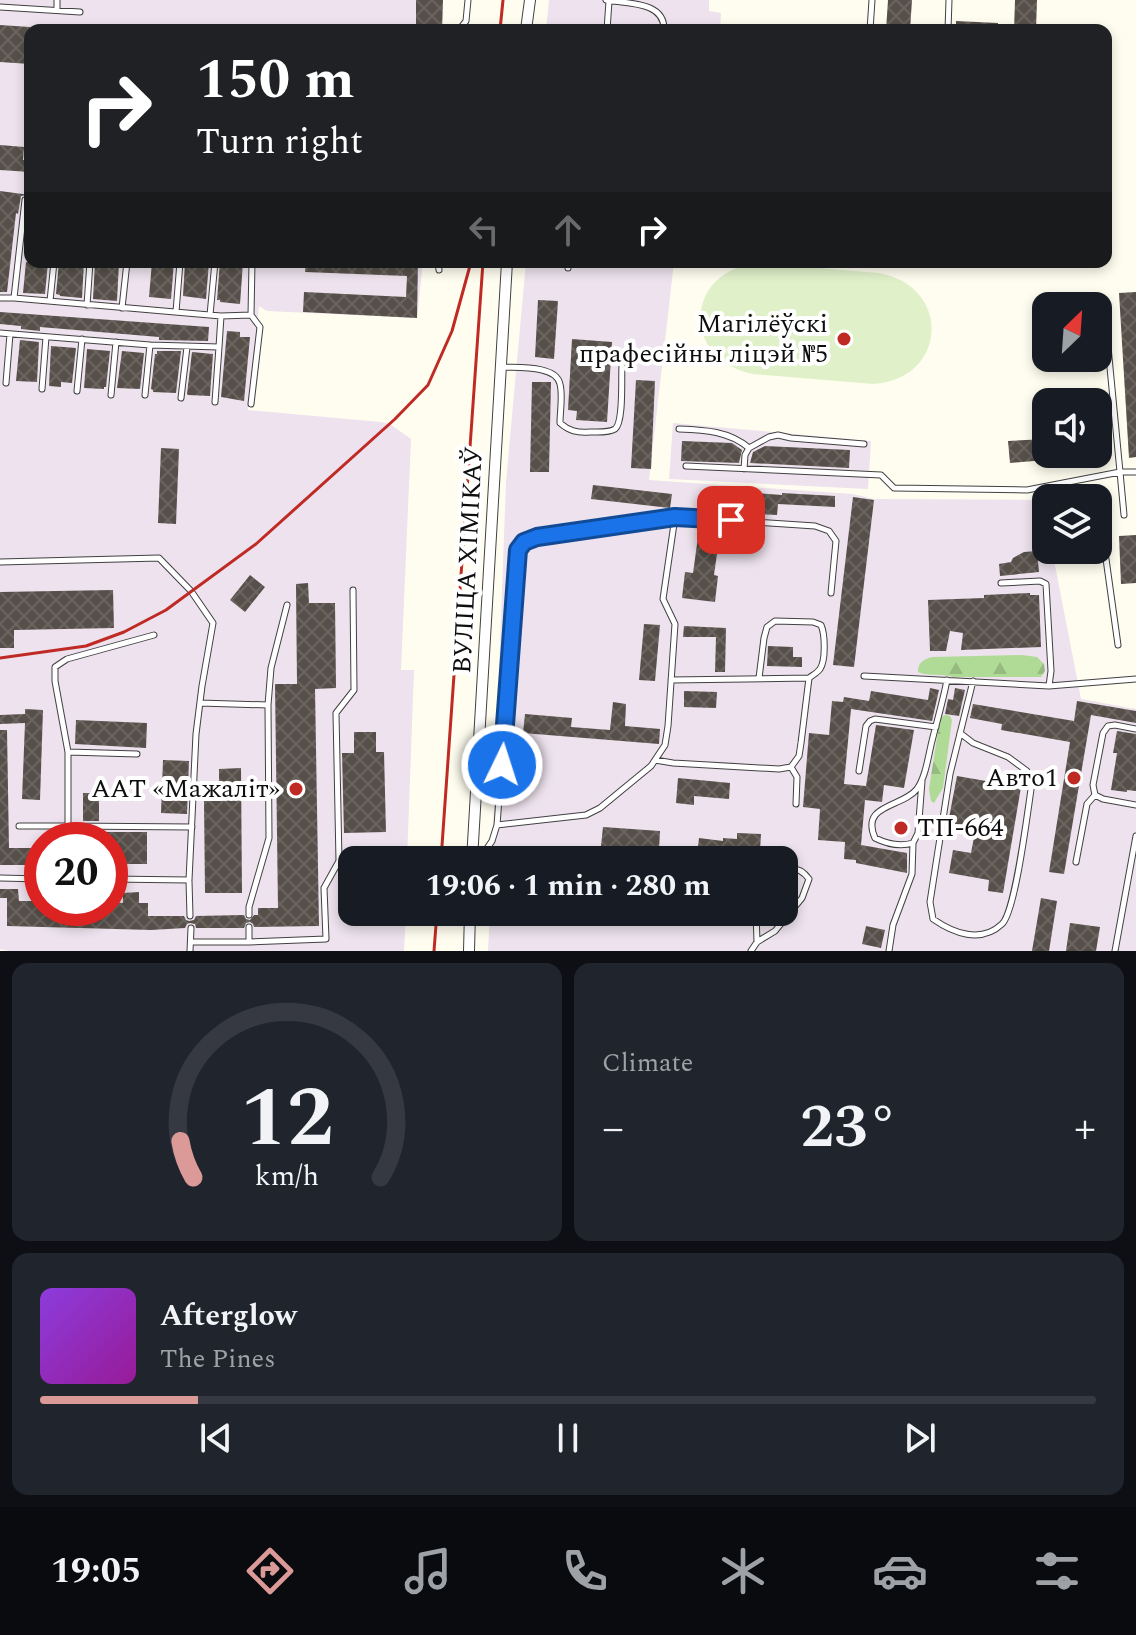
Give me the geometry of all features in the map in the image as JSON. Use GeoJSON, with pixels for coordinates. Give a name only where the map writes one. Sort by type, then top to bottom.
{"type":"FeatureCollection","features":[{"type":"Feature","properties":{"kind":"street"},"geometry":{"type":"LineString","coordinates":[[527,24],[530,0]]}},
{"type":"Feature","properties":{"kind":"street","name":"ВУЛІЦА ХІМІКАЎ"},"geometry":{"type":"LineString","coordinates":[[473,846],[507,268]]}},
{"type":"Feature","properties":{"kind":"street"},"geometry":{"type":"LineString","coordinates":[[469,951],[470,926]]}},
{"type":"Feature","properties":{"kind":"lane"},"geometry":{"type":"LineString","coordinates":[[57,0],[57,10]]}},
{"type":"Feature","properties":{"kind":"lane"},"geometry":{"type":"LineString","coordinates":[[464,24],[468,0]]}},
{"type":"Feature","properties":{"kind":"lane"},"geometry":{"type":"LineString","coordinates":[[607,24],[608,0],[652,8],[660,13],[664,24]]}},
{"type":"Feature","properties":{"kind":"lane"},"geometry":{"type":"LineString","coordinates":[[870,24],[872,0]]}},
{"type":"Feature","properties":{"kind":"lane"},"geometry":{"type":"LineString","coordinates":[[948,24],[949,0]]}},
{"type":"Feature","properties":{"kind":"lane"},"geometry":{"type":"LineString","coordinates":[[0,7],[80,12]]}},
{"type":"Feature","properties":{"kind":"lane"},"geometry":{"type":"LineString","coordinates":[[14,298],[24,209]]}},
{"type":"Feature","properties":{"kind":"lane"},"geometry":{"type":"LineString","coordinates":[[50,301],[53,268]]}},
{"type":"Feature","properties":{"kind":"lane"},"geometry":{"type":"LineString","coordinates":[[87,305],[90,268]]}},
{"type":"Feature","properties":{"kind":"lane"},"geometry":{"type":"LineString","coordinates":[[122,308],[126,268]]}},
{"type":"Feature","properties":{"kind":"lane"},"geometry":{"type":"LineString","coordinates":[[176,312],[180,268]]}},
{"type":"Feature","properties":{"kind":"lane"},"geometry":{"type":"LineString","coordinates":[[210,315],[214,268]]}},
{"type":"Feature","properties":{"kind":"lane"},"geometry":{"type":"LineString","coordinates":[[251,404],[260,327],[251,315],[252,268]]}},
{"type":"Feature","properties":{"kind":"lane"},"geometry":{"type":"LineString","coordinates":[[0,298],[221,316],[251,315]]}},
{"type":"Feature","properties":{"kind":"lane"},"geometry":{"type":"LineString","coordinates":[[215,402],[221,316]]}},
{"type":"Feature","properties":{"kind":"lane"},"geometry":{"type":"LineString","coordinates":[[0,333],[150,345],[219,347]]}},
{"type":"Feature","properties":{"kind":"lane"},"geometry":{"type":"LineString","coordinates":[[6,383],[10,334]]}},
{"type":"Feature","properties":{"kind":"lane"},"geometry":{"type":"LineString","coordinates":[[42,389],[46,337]]}},
{"type":"Feature","properties":{"kind":"lane"},"geometry":{"type":"LineString","coordinates":[[77,391],[82,339]]}},
{"type":"Feature","properties":{"kind":"lane"},"geometry":{"type":"LineString","coordinates":[[111,395],[116,342]]}},
{"type":"Feature","properties":{"kind":"lane"},"geometry":{"type":"LineString","coordinates":[[145,395],[150,345]]}},
{"type":"Feature","properties":{"kind":"lane"},"geometry":{"type":"LineString","coordinates":[[181,398],[187,347]]}},
{"type":"Feature","properties":{"kind":"lane"},"geometry":{"type":"LineString","coordinates":[[501,366],[549,371],[555,376],[560,384],[560,423],[567,430],[578,433],[612,431],[617,426],[622,366]]}},
{"type":"Feature","properties":{"kind":"lane"},"geometry":{"type":"LineString","coordinates":[[1110,372],[1124,515]]}},
{"type":"Feature","properties":{"kind":"lane"},"geometry":{"type":"LineString","coordinates":[[679,429],[737,437],[749,448]]}},
{"type":"Feature","properties":{"kind":"lane"},"geometry":{"type":"LineString","coordinates":[[744,469],[749,448],[778,435],[864,444]]}},
{"type":"Feature","properties":{"kind":"lane"},"geometry":{"type":"LineString","coordinates":[[686,466],[881,475],[894,488],[1027,490],[1120,472],[1136,472]]}},
{"type":"Feature","properties":{"kind":"lane"},"geometry":{"type":"LineString","coordinates":[[497,825],[586,815],[600,808],[651,766],[665,745],[675,624],[663,599],[675,517]]}},
{"type":"Feature","properties":{"kind":"lane"},"geometry":{"type":"LineString","coordinates":[[489,846],[497,825],[518,550],[524,542],[537,537],[675,517],[815,526],[829,531],[836,541],[831,593]]}},
{"type":"Feature","properties":{"kind":"lane"},"geometry":{"type":"LineString","coordinates":[[0,562],[159,558],[191,591],[213,623],[196,734],[190,916]]}},
{"type":"Feature","properties":{"kind":"lane"},"geometry":{"type":"LineString","coordinates":[[1107,564],[1118,645]]}},
{"type":"Feature","properties":{"kind":"lane"},"geometry":{"type":"LineString","coordinates":[[1001,583],[1040,581],[1046,584],[1051,671],[1049,686]]}},
{"type":"Feature","properties":{"kind":"lane"},"geometry":{"type":"LineString","coordinates":[[191,942],[326,939],[324,888],[339,861],[336,713],[354,690],[353,590]]}},
{"type":"Feature","properties":{"kind":"lane"},"geometry":{"type":"LineString","coordinates":[[249,915],[269,838],[268,705],[271,668],[287,605]]}},
{"type":"Feature","properties":{"kind":"lane"},"geometry":{"type":"LineString","coordinates":[[671,680],[809,678],[819,672],[823,663],[824,633],[821,625],[775,621],[767,627],[759,678]]}},
{"type":"Feature","properties":{"kind":"lane"},"geometry":{"type":"LineString","coordinates":[[68,822],[68,752],[55,667],[67,659],[154,635]]}},
{"type":"Feature","properties":{"kind":"lane"},"geometry":{"type":"LineString","coordinates":[[864,676],[1049,686],[1136,679]]}},
{"type":"Feature","properties":{"kind":"lane"},"geometry":{"type":"LineString","coordinates":[[655,760],[779,769],[791,767],[799,756],[809,678]]}},
{"type":"Feature","properties":{"kind":"lane"},"geometry":{"type":"LineString","coordinates":[[889,951],[893,925],[912,874],[922,781],[947,680]]}},
{"type":"Feature","properties":{"kind":"lane"},"geometry":{"type":"LineString","coordinates":[[960,733],[973,743],[1008,757],[1027,771],[1032,783],[1013,901],[1004,923],[988,933],[967,935],[947,929],[933,919],[930,902],[950,774],[960,733],[973,681]]}},
{"type":"Feature","properties":{"kind":"lane"},"geometry":{"type":"LineString","coordinates":[[200,703],[268,705]]}},
{"type":"Feature","properties":{"kind":"lane"},"geometry":{"type":"LineString","coordinates":[[859,771],[866,726],[870,721],[875,719],[936,727]]}},
{"type":"Feature","properties":{"kind":"lane"},"geometry":{"type":"LineString","coordinates":[[1095,795],[1093,785],[1103,733],[1108,726],[1115,725],[1136,729]]}},
{"type":"Feature","properties":{"kind":"lane"},"geometry":{"type":"LineString","coordinates":[[68,752],[137,754]]}},
{"type":"Feature","properties":{"kind":"lane"},"geometry":{"type":"LineString","coordinates":[[791,767],[797,777],[796,804]]}},
{"type":"Feature","properties":{"kind":"lane"},"geometry":{"type":"LineString","coordinates":[[913,843],[904,846],[886,843],[875,838],[871,829],[877,811],[911,796],[922,781]]}},
{"type":"Feature","properties":{"kind":"lane"},"geometry":{"type":"LineString","coordinates":[[1095,795],[1136,805]]}},
{"type":"Feature","properties":{"kind":"lane"},"geometry":{"type":"LineString","coordinates":[[1076,862],[1087,804],[1095,795]]}},
{"type":"Feature","properties":{"kind":"lane"},"geometry":{"type":"LineString","coordinates":[[19,826],[24,826]]}},
{"type":"Feature","properties":{"kind":"lane"},"geometry":{"type":"LineString","coordinates":[[128,826],[192,827]]}},
{"type":"Feature","properties":{"kind":"lane"},"geometry":{"type":"LineString","coordinates":[[1115,951],[1136,836]]}},
{"type":"Feature","properties":{"kind":"lane"},"geometry":{"type":"LineString","coordinates":[[794,868],[805,873],[809,879],[808,886],[802,898],[784,914],[786,872],[794,868]]}},
{"type":"Feature","properties":{"kind":"lane"},"geometry":{"type":"LineString","coordinates":[[0,878],[24,879]]}},
{"type":"Feature","properties":{"kind":"lane"},"geometry":{"type":"LineString","coordinates":[[128,879],[189,880]]}},
{"type":"Feature","properties":{"kind":"lane"},"geometry":{"type":"LineString","coordinates":[[756,926],[757,942]]}},
{"type":"Feature","properties":{"kind":"lane"},"geometry":{"type":"LineString","coordinates":[[751,951],[757,942],[778,926]]}},
{"type":"Feature","properties":{"kind":"lane"},"geometry":{"type":"LineString","coordinates":[[249,927],[249,942]]}},
{"type":"Feature","properties":{"kind":"lane"},"geometry":{"type":"LineString","coordinates":[[190,951],[191,928]]}},
{"type":"Feature","properties":{"kind":"shaded area","name":"ААТ «Мажаліт»"},"geometry":{"type":"Polygon","coordinates":[[[0,0],[443,0],[442,24],[24,24],[24,268],[422,268],[417,318],[267,311],[259,306],[248,410],[380,422],[390,424],[411,439],[401,670],[414,670],[408,846],[338,846],[338,926],[405,926],[404,951],[0,949],[0,0]]]}},
{"type":"Feature","properties":{"kind":"shaded area"},"geometry":{"type":"Polygon","coordinates":[[[549,0],[709,0],[709,11],[721,13],[720,24],[547,24],[549,0]]]}},
{"type":"Feature","properties":{"kind":"shaded area"},"geometry":{"type":"Polygon","coordinates":[[[525,268],[673,268],[649,480],[853,494],[874,499],[1032,500],[1032,564],[1055,564],[1081,699],[1136,709],[1136,951],[488,951],[489,926],[798,926],[798,846],[493,846],[506,482],[525,268]]]}},
{"type":"Feature","properties":{"kind":"shaded area"},"geometry":{"type":"Polygon","coordinates":[[[673,423],[871,441],[868,489],[669,479],[673,423]]]}},
{"type":"Feature","properties":{"kind":"green space"},"geometry":{"type":"Polygon","coordinates":[[[819,268],[879,273],[903,281],[919,295],[929,313],[932,332],[927,350],[916,366],[898,378],[873,384],[753,374],[729,365],[713,352],[703,334],[700,316],[705,297],[716,281],[734,269],[819,268]]]}},
{"type":"Feature","properties":{"kind":"green space"},"geometry":{"type":"Polygon","coordinates":[[[932,657],[1037,657],[1044,664],[1045,671],[1041,677],[953,677],[918,672],[922,662],[932,657]]]}},
{"type":"Feature","properties":{"kind":"green space"},"geometry":{"type":"Polygon","coordinates":[[[945,715],[952,720],[943,788],[934,803],[929,789],[940,718],[945,715]]]}},
{"type":"Feature","properties":{"kind":"building"},"geometry":{"type":"Polygon","coordinates":[[[416,0],[443,0],[442,24],[416,24],[416,0]]]}},
{"type":"Feature","properties":{"kind":"building"},"geometry":{"type":"Polygon","coordinates":[[[888,0],[912,0],[910,24],[886,24],[888,0]]]}},
{"type":"Feature","properties":{"kind":"building"},"geometry":{"type":"Polygon","coordinates":[[[1015,0],[1037,0],[1036,24],[1014,24],[1015,0]]]}},
{"type":"Feature","properties":{"kind":"building"},"geometry":{"type":"Polygon","coordinates":[[[956,21],[998,23],[998,24],[956,24],[956,21]]]}},
{"type":"Feature","properties":{"kind":"building"},"geometry":{"type":"Polygon","coordinates":[[[0,25],[24,27],[24,64],[0,62],[0,25]]]}},
{"type":"Feature","properties":{"kind":"building"},"geometry":{"type":"Polygon","coordinates":[[[0,145],[24,147],[24,172],[0,170],[0,145]]]}},
{"type":"Feature","properties":{"kind":"building"},"geometry":{"type":"Polygon","coordinates":[[[0,191],[24,195],[21,196],[16,213],[7,292],[0,292],[0,191]]]}},
{"type":"Feature","properties":{"kind":"building"},"geometry":{"type":"Polygon","coordinates":[[[25,268],[47,268],[45,294],[23,293],[25,268]]]}},
{"type":"Feature","properties":{"kind":"building"},"geometry":{"type":"Polygon","coordinates":[[[58,268],[84,268],[82,298],[56,294],[58,268]]]}},
{"type":"Feature","properties":{"kind":"building"},"geometry":{"type":"Polygon","coordinates":[[[95,268],[119,268],[117,301],[93,299],[95,268]]]}},
{"type":"Feature","properties":{"kind":"building"},"geometry":{"type":"Polygon","coordinates":[[[151,268],[174,268],[171,299],[149,297],[151,268]]]}},
{"type":"Feature","properties":{"kind":"building"},"geometry":{"type":"Polygon","coordinates":[[[185,268],[209,268],[206,299],[183,296],[185,268]]]}},
{"type":"Feature","properties":{"kind":"building"},"geometry":{"type":"Polygon","coordinates":[[[220,268],[243,268],[240,304],[217,300],[220,268]]]}},
{"type":"Feature","properties":{"kind":"building"},"geometry":{"type":"Polygon","coordinates":[[[305,268],[418,268],[417,318],[303,312],[304,292],[406,297],[407,276],[305,272],[305,268]]]}},
{"type":"Feature","properties":{"kind":"building"},"geometry":{"type":"Polygon","coordinates":[[[1136,292],[1136,457],[1129,458],[1119,293],[1136,292]]]}},
{"type":"Feature","properties":{"kind":"building"},"geometry":{"type":"Polygon","coordinates":[[[538,300],[558,301],[554,359],[535,357],[538,300]]]}},
{"type":"Feature","properties":{"kind":"building"},"geometry":{"type":"Polygon","coordinates":[[[0,312],[209,327],[208,341],[159,340],[159,337],[40,327],[40,331],[21,329],[21,326],[0,324],[0,312]]]}},
{"type":"Feature","properties":{"kind":"building"},"geometry":{"type":"Polygon","coordinates":[[[227,331],[240,332],[240,337],[250,337],[244,401],[221,397],[227,331]]]}},
{"type":"Feature","properties":{"kind":"building"},"geometry":{"type":"Polygon","coordinates":[[[572,339],[612,342],[607,422],[576,420],[577,411],[568,410],[572,339]]]}},
{"type":"Feature","properties":{"kind":"building"},"geometry":{"type":"Polygon","coordinates":[[[20,340],[39,342],[37,382],[16,381],[20,340]]]}},
{"type":"Feature","properties":{"kind":"building"},"geometry":{"type":"Polygon","coordinates":[[[51,346],[76,348],[72,383],[61,382],[61,387],[49,386],[51,346]]]}},
{"type":"Feature","properties":{"kind":"building"},"geometry":{"type":"Polygon","coordinates":[[[87,349],[110,351],[104,389],[84,388],[87,349]]]}},
{"type":"Feature","properties":{"kind":"building"},"geometry":{"type":"Polygon","coordinates":[[[122,351],[144,353],[140,389],[117,388],[122,351]]]}},
{"type":"Feature","properties":{"kind":"building"},"geometry":{"type":"Polygon","coordinates":[[[157,351],[181,351],[176,393],[153,392],[151,389],[157,351]]]}},
{"type":"Feature","properties":{"kind":"building"},"geometry":{"type":"Polygon","coordinates":[[[192,352],[213,354],[210,396],[187,394],[192,352]]]}},
{"type":"Feature","properties":{"kind":"building"},"geometry":{"type":"Polygon","coordinates":[[[636,380],[655,381],[651,469],[631,468],[636,380]]]}},
{"type":"Feature","properties":{"kind":"building"},"geometry":{"type":"Polygon","coordinates":[[[532,382],[551,382],[549,472],[530,472],[532,382]]]}},
{"type":"Feature","properties":{"kind":"building"},"geometry":{"type":"Polygon","coordinates":[[[1032,440],[1032,461],[1010,463],[1008,441],[1032,440]]]}},
{"type":"Feature","properties":{"kind":"building"},"geometry":{"type":"Polygon","coordinates":[[[682,441],[732,443],[742,450],[739,463],[681,461],[682,441]]]}},
{"type":"Feature","properties":{"kind":"building"},"geometry":{"type":"Polygon","coordinates":[[[765,446],[850,450],[849,468],[750,463],[753,452],[765,446]]]}},
{"type":"Feature","properties":{"kind":"building"},"geometry":{"type":"Polygon","coordinates":[[[161,448],[179,449],[176,524],[158,523],[161,448]]]}},
{"type":"Feature","properties":{"kind":"building"},"geometry":{"type":"Polygon","coordinates":[[[593,485],[672,494],[670,508],[591,499],[593,485]]]}},
{"type":"Feature","properties":{"kind":"building"},"geometry":{"type":"Polygon","coordinates":[[[726,491],[835,496],[835,507],[778,504],[777,515],[724,512],[726,491]]]}},
{"type":"Feature","properties":{"kind":"building"},"geometry":{"type":"Polygon","coordinates":[[[853,497],[874,500],[854,667],[833,665],[853,497]]]}},
{"type":"Feature","properties":{"kind":"building"},"geometry":{"type":"Polygon","coordinates":[[[1136,535],[1136,583],[1121,584],[1119,536],[1136,535]]]}},
{"type":"Feature","properties":{"kind":"building"},"geometry":{"type":"Polygon","coordinates":[[[698,537],[719,540],[714,575],[718,576],[715,602],[682,598],[685,572],[693,573],[698,537]]]}},
{"type":"Feature","properties":{"kind":"building"},"geometry":{"type":"Polygon","coordinates":[[[1032,551],[1032,564],[1038,564],[1039,572],[1000,576],[999,564],[1011,562],[1024,552],[1032,551]]]}},
{"type":"Feature","properties":{"kind":"building"},"geometry":{"type":"Polygon","coordinates":[[[250,575],[265,587],[245,612],[230,600],[250,575]]]}},
{"type":"Feature","properties":{"kind":"building","name":"ААТ «Мажаліт»"},"geometry":{"type":"Polygon","coordinates":[[[308,583],[309,603],[335,603],[336,688],[315,689],[319,926],[254,927],[250,922],[244,928],[196,928],[195,924],[190,923],[185,928],[151,930],[7,926],[7,898],[0,898],[0,889],[18,889],[19,901],[24,901],[24,926],[128,926],[128,893],[139,892],[139,903],[148,903],[148,916],[184,916],[189,921],[196,916],[244,915],[250,920],[258,915],[258,908],[278,908],[275,684],[297,684],[296,584],[308,583]]]}},
{"type":"Feature","properties":{"kind":"building"},"geometry":{"type":"Polygon","coordinates":[[[113,590],[114,628],[14,630],[14,648],[0,648],[0,592],[113,590]]]}},
{"type":"Feature","properties":{"kind":"building"},"geometry":{"type":"Polygon","coordinates":[[[1030,593],[1039,595],[1041,647],[961,650],[963,633],[950,631],[946,651],[930,651],[928,600],[1030,593]]]}},
{"type":"Feature","properties":{"kind":"building"},"geometry":{"type":"Polygon","coordinates":[[[644,624],[660,625],[655,681],[639,680],[644,624]]]}},
{"type":"Feature","properties":{"kind":"building"},"geometry":{"type":"Polygon","coordinates":[[[684,626],[726,628],[725,672],[715,672],[716,637],[683,637],[684,626]]]}},
{"type":"Feature","properties":{"kind":"building"},"geometry":{"type":"Polygon","coordinates":[[[768,646],[793,647],[793,657],[802,657],[802,667],[767,666],[768,646]]]}},
{"type":"Feature","properties":{"kind":"building"},"geometry":{"type":"Polygon","coordinates":[[[930,688],[939,690],[932,721],[851,709],[844,784],[866,786],[876,725],[914,730],[904,788],[884,785],[882,802],[865,800],[861,845],[907,853],[907,873],[844,859],[845,842],[818,840],[820,809],[803,807],[809,733],[829,735],[832,701],[843,702],[844,697],[869,701],[871,691],[928,700],[930,688]]]}},
{"type":"Feature","properties":{"kind":"building"},"geometry":{"type":"Polygon","coordinates":[[[955,688],[965,690],[959,716],[945,714],[948,699],[953,700],[955,688]]]}},
{"type":"Feature","properties":{"kind":"building"},"geometry":{"type":"Polygon","coordinates":[[[684,691],[717,692],[716,708],[684,707],[684,691]]]}},
{"type":"Feature","properties":{"kind":"building"},"geometry":{"type":"Polygon","coordinates":[[[1077,701],[1136,711],[1136,723],[1091,715],[1064,874],[1049,872],[1070,742],[1001,730],[1002,724],[970,718],[973,704],[1074,721],[1077,701]]]}},
{"type":"Feature","properties":{"kind":"building"},"geometry":{"type":"Polygon","coordinates":[[[613,702],[626,704],[625,726],[660,729],[659,744],[523,733],[525,714],[572,718],[571,727],[610,730],[613,702]]]}},
{"type":"Feature","properties":{"kind":"building"},"geometry":{"type":"Polygon","coordinates":[[[25,709],[43,710],[40,800],[22,799],[25,723],[0,724],[0,715],[25,714],[25,709]]]}},
{"type":"Feature","properties":{"kind":"building"},"geometry":{"type":"Polygon","coordinates":[[[76,720],[147,723],[146,748],[75,744],[76,720]]]}},
{"type":"Feature","properties":{"kind":"building"},"geometry":{"type":"Polygon","coordinates":[[[0,730],[7,730],[9,848],[24,848],[24,865],[0,865],[0,730]]]}},
{"type":"Feature","properties":{"kind":"building"},"geometry":{"type":"Polygon","coordinates":[[[1117,731],[1136,734],[1136,791],[1111,790],[1117,731]]]}},
{"type":"Feature","properties":{"kind":"building"},"geometry":{"type":"Polygon","coordinates":[[[354,732],[376,732],[376,752],[384,752],[386,832],[344,833],[342,753],[354,753],[354,732]]]}},
{"type":"Feature","properties":{"kind":"building"},"geometry":{"type":"Polygon","coordinates":[[[163,760],[189,761],[187,814],[161,813],[163,760]]]}},
{"type":"Feature","properties":{"kind":"building"},"geometry":{"type":"Polygon","coordinates":[[[241,768],[242,893],[205,893],[204,801],[219,801],[219,769],[241,768]]]}},
{"type":"Feature","properties":{"kind":"building"},"geometry":{"type":"Polygon","coordinates":[[[957,776],[1021,787],[1003,893],[988,891],[989,880],[949,873],[953,850],[971,853],[976,827],[948,823],[957,776]]]}},
{"type":"Feature","properties":{"kind":"building"},"geometry":{"type":"Polygon","coordinates":[[[678,778],[730,783],[729,799],[694,796],[694,805],[676,803],[678,778]]]}},
{"type":"Feature","properties":{"kind":"building"},"geometry":{"type":"Polygon","coordinates":[[[83,793],[99,793],[99,821],[83,821],[83,793]]]}},
{"type":"Feature","properties":{"kind":"building"},"geometry":{"type":"Polygon","coordinates":[[[603,827],[660,831],[659,846],[601,846],[603,827]]]}},
{"type":"Feature","properties":{"kind":"building"},"geometry":{"type":"Polygon","coordinates":[[[128,832],[147,832],[147,864],[128,864],[128,832]]]}},
{"type":"Feature","properties":{"kind":"building"},"geometry":{"type":"Polygon","coordinates":[[[737,833],[761,834],[760,846],[698,846],[699,838],[737,839],[737,833]]]}},
{"type":"Feature","properties":{"kind":"building"},"geometry":{"type":"Polygon","coordinates":[[[1041,898],[1057,901],[1049,951],[1032,951],[1041,898]]]}},
{"type":"Feature","properties":{"kind":"building"},"geometry":{"type":"Polygon","coordinates":[[[1070,923],[1100,927],[1096,951],[1066,951],[1070,923]]]}},
{"type":"Feature","properties":{"kind":"building"},"geometry":{"type":"Polygon","coordinates":[[[866,926],[885,930],[881,948],[862,944],[866,926]]]}},
{"type":"Feature","properties":{"kind":"railway"},"geometry":{"type":"LineString","coordinates":[[501,24],[503,0]]}},
{"type":"Feature","properties":{"kind":"railway"},"geometry":{"type":"LineString","coordinates":[[0,658],[86,646],[124,632],[166,610],[256,544],[395,419],[428,385],[452,331],[469,268]]}},
{"type":"Feature","properties":{"kind":"railway"},"geometry":{"type":"LineString","coordinates":[[442,846],[483,268]]}},
{"type":"Feature","properties":{"kind":"railway"},"geometry":{"type":"LineString","coordinates":[[434,951],[436,926]]}},
{"type":"Feature","properties":{"kind":"place","name":"Магілёўскі прафесійны ліцэй №5"},"geometry":{"type":"Point","coordinates":[844,339]}},
{"type":"Feature","properties":{"kind":"place","name":"Авто1"},"geometry":{"type":"Point","coordinates":[1074,778]}},
{"type":"Feature","properties":{"kind":"place","name":"ААТ «Мажаліт»"},"geometry":{"type":"Point","coordinates":[296,789]}},
{"type":"Feature","properties":{"kind":"place","name":"ТП-664"},"geometry":{"type":"Point","coordinates":[901,828]}},
{"type":"Feature","properties":{"kind":"route"},"geometry":{"type":"LineString","coordinates":[[502,765],[518,550],[524,542],[537,537],[675,517],[731,520]]}}]}
